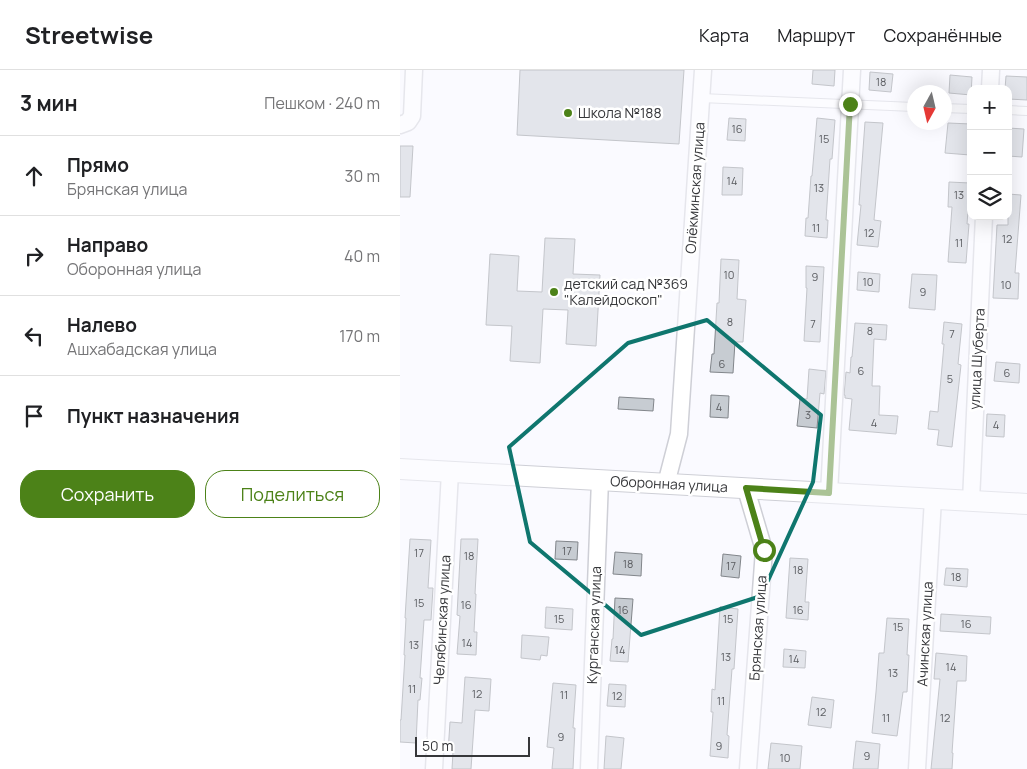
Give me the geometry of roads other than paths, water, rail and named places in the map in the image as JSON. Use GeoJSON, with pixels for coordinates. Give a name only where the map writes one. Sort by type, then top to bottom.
{"type":"FeatureCollection","features":[{"type":"Feature","properties":{"kind":"street"},"geometry":{"type":"LineString","coordinates":[[400,125],[408,122],[412,116],[414,70]]}},
{"type":"Feature","properties":{"kind":"street","name":"Олёкминская улица"},"geometry":{"type":"LineString","coordinates":[[666,484],[679,434],[703,70]]}},
{"type":"Feature","properties":{"kind":"street"},"geometry":{"type":"LineString","coordinates":[[829,493],[852,70]]}},
{"type":"Feature","properties":{"kind":"street"},"geometry":{"type":"LineString","coordinates":[[990,85],[991,70]]}},
{"type":"Feature","properties":{"kind":"street","name":"улица Шуберта"},"geometry":{"type":"LineString","coordinates":[[971,501],[984,220]]}},
{"type":"Feature","properties":{"kind":"street","name":"Оборонная улица"},"geometry":{"type":"LineString","coordinates":[[400,469],[1027,504]]}},
{"type":"Feature","properties":{"kind":"street","name":"Челябинская улица"},"geometry":{"type":"LineString","coordinates":[[434,769],[450,472]]}},
{"type":"Feature","properties":{"kind":"street","name":"Курганская улица"},"geometry":{"type":"LineString","coordinates":[[588,769],[600,480]]}},
{"type":"Feature","properties":{"kind":"street","name":"Брянская улица"},"geometry":{"type":"LineString","coordinates":[[746,488],[764,550],[748,769]]}},
{"type":"Feature","properties":{"kind":"street","name":"Ачинская улица"},"geometry":{"type":"LineString","coordinates":[[917,769],[933,499]]}},
{"type":"Feature","properties":{"kind":"lane"},"geometry":{"type":"LineString","coordinates":[[701,98],[907,107]]}},
{"type":"Feature","properties":{"kind":"lane"},"geometry":{"type":"LineString","coordinates":[[952,108],[967,109]]}},
{"type":"Feature","properties":{"kind":"lane"},"geometry":{"type":"LineString","coordinates":[[1012,110],[1027,111]]}},
{"type":"Feature","properties":{"kind":"place","name":"Школа №188"},"geometry":{"type":"Point","coordinates":[568,113]}},
{"type":"Feature","properties":{"kind":"place","name":"детский сад №369 \"Калейдоскоп\""},"geometry":{"type":"Point","coordinates":[554,292]}}]}
